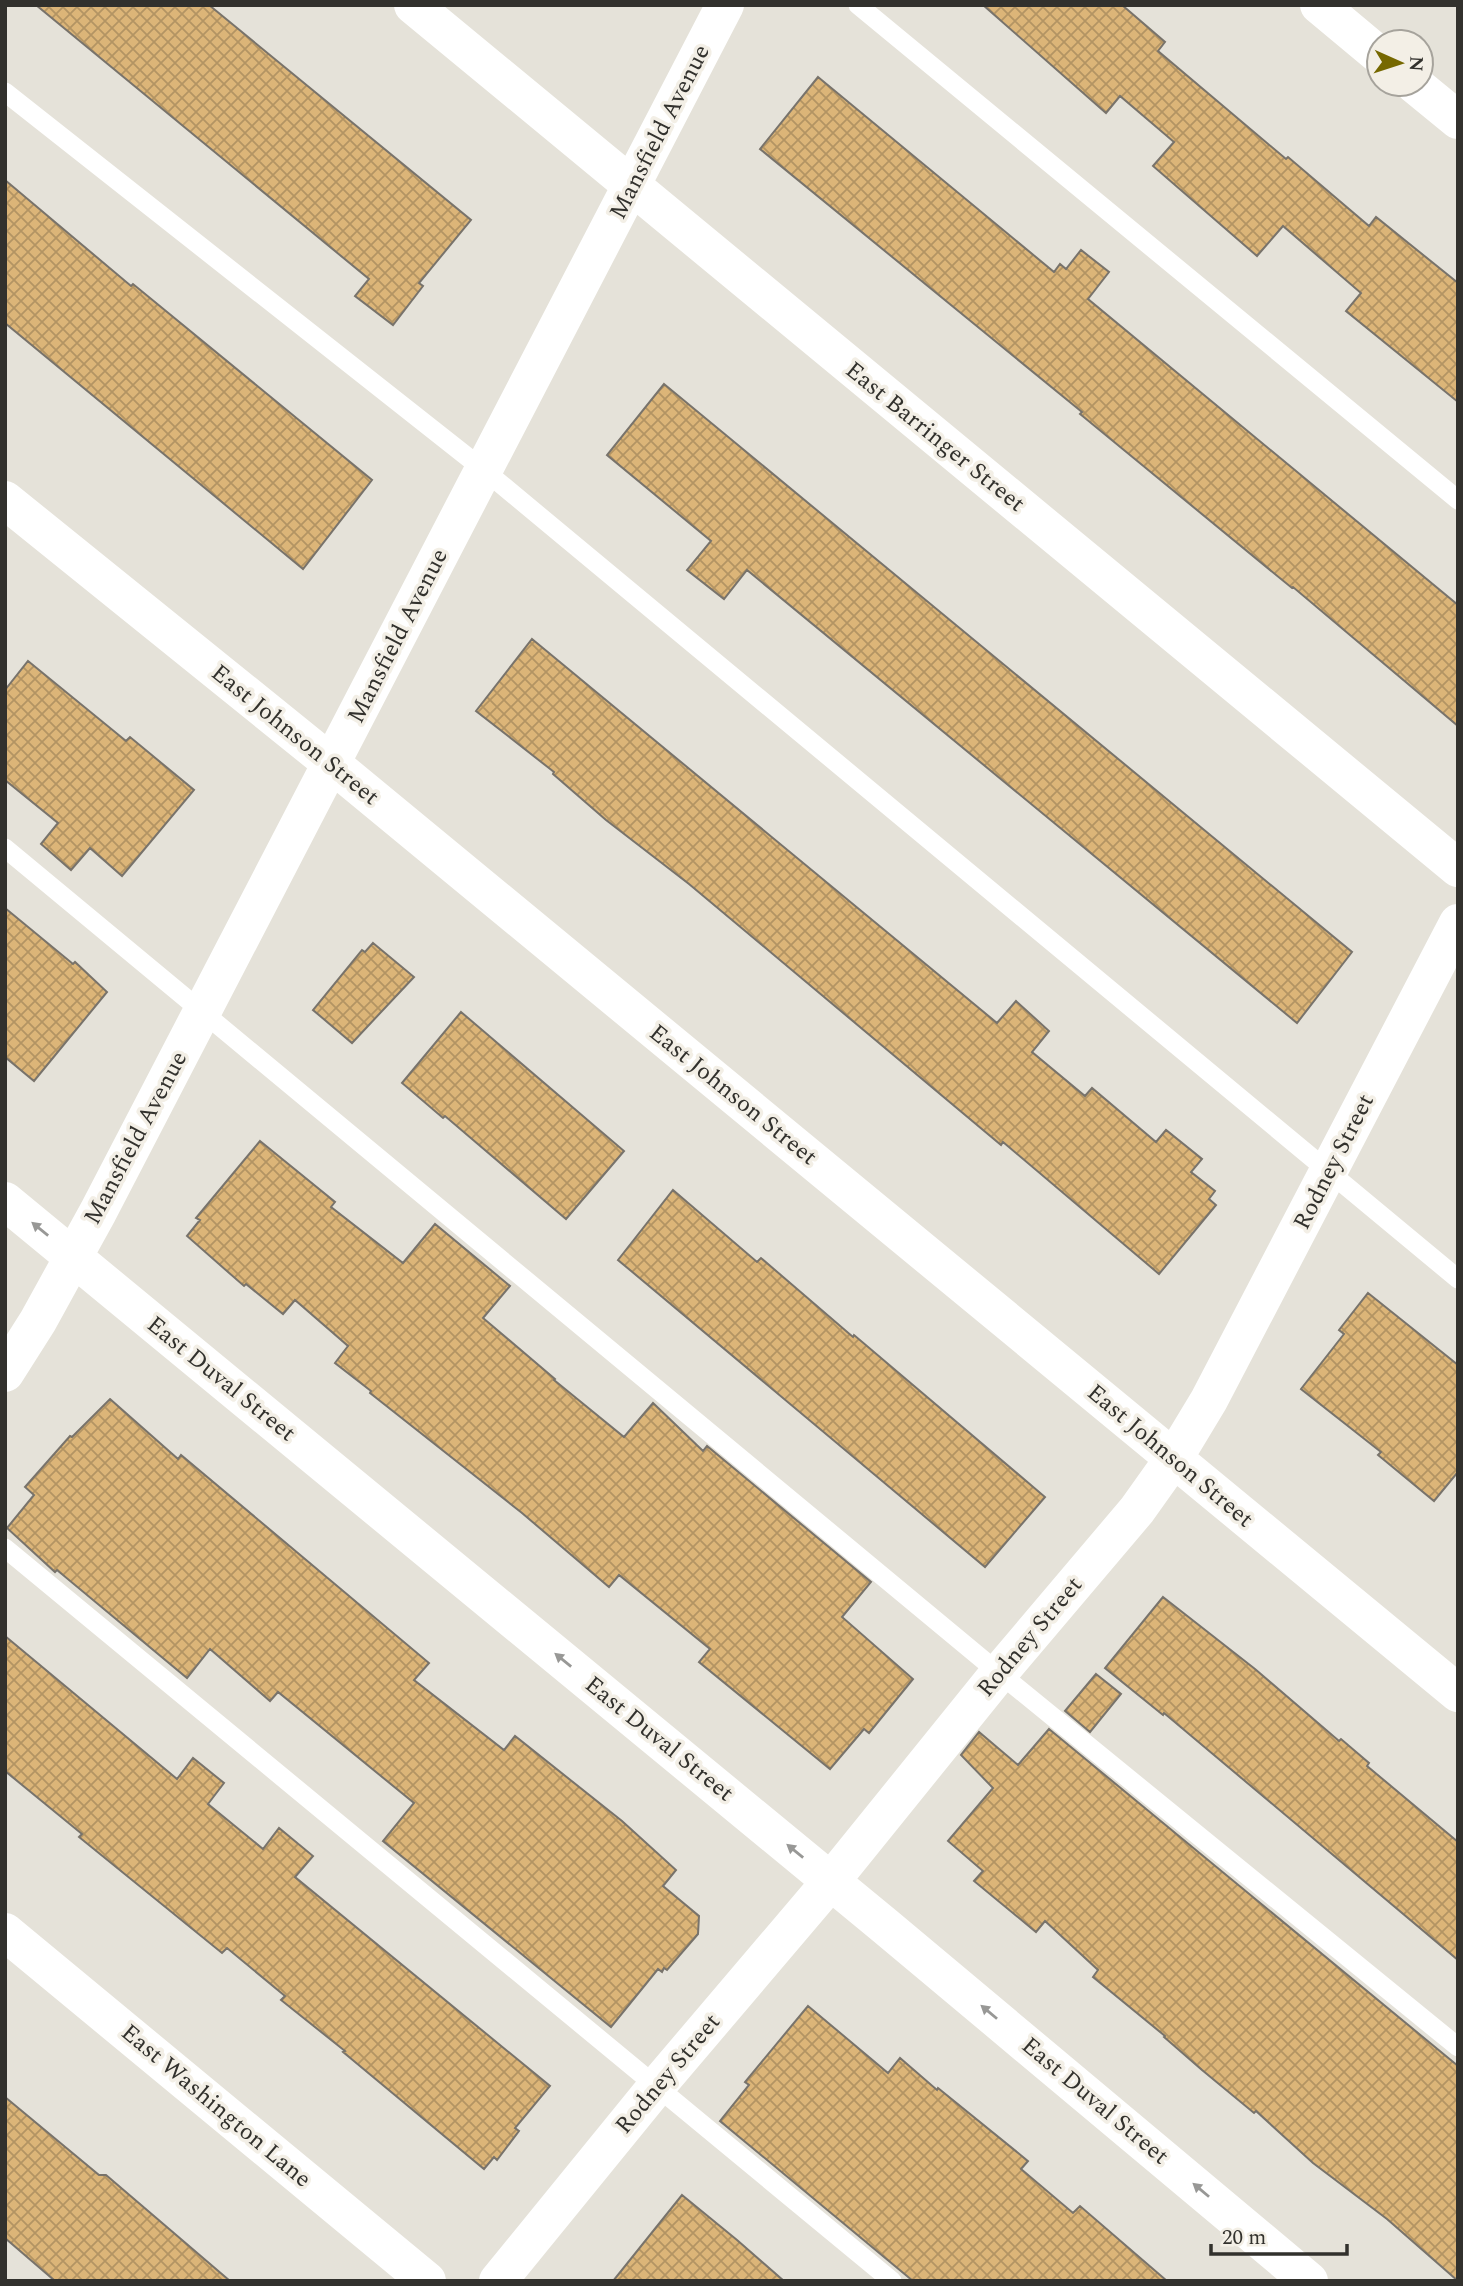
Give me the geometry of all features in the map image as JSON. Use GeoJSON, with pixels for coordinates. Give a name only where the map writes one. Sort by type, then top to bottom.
{"type":"FeatureCollection","features":[{"type":"Feature","properties":{"kind":"street","name":"East Barringer Street"},"geometry":{"type":"LineString","coordinates":[[413,5],[1458,868]]}},
{"type":"Feature","properties":{"kind":"street","name":"Mansfield Avenue"},"geometry":{"type":"LineString","coordinates":[[5,1373],[74,1257],[725,5]]}},
{"type":"Feature","properties":{"kind":"street"},"geometry":{"type":"LineString","coordinates":[[1319,5],[1365,43]]}},
{"type":"Feature","properties":{"kind":"street"},"geometry":{"type":"LineString","coordinates":[[1431,98],[1458,120]]}},
{"type":"Feature","properties":{"kind":"street","name":"East Johnson Street"},"geometry":{"type":"LineString","coordinates":[[5,500],[332,764],[1458,1693]]}},
{"type":"Feature","properties":{"kind":"street","name":"Rodney Street"},"geometry":{"type":"LineString","coordinates":[[498,2281],[656,2087],[831,1881],[999,1673],[1137,1510],[1174,1458],[1209,1400],[1329,1174],[1458,923]]}},
{"type":"Feature","properties":{"kind":"street","name":"East Duval Street"},"geometry":{"type":"LineString","coordinates":[[5,1201],[831,1881],[1310,2281]]}},
{"type":"Feature","properties":{"kind":"street","name":"East Washington Lane"},"geometry":{"type":"LineString","coordinates":[[5,1932],[427,2281]]}},
{"type":"Feature","properties":{"kind":"lane"},"geometry":{"type":"LineString","coordinates":[[858,5],[1458,500]]}},
{"type":"Feature","properties":{"kind":"lane"},"geometry":{"type":"LineString","coordinates":[[5,92],[484,470],[1458,1279]]}},
{"type":"Feature","properties":{"kind":"lane"},"geometry":{"type":"LineString","coordinates":[[5,848],[999,1673],[1458,2047]]}},
{"type":"Feature","properties":{"kind":"lane"},"geometry":{"type":"LineString","coordinates":[[5,1548],[892,2281]]}},
{"type":"Feature","properties":{"kind":"building"},"geometry":{"type":"Polygon","coordinates":[[[36,5],[209,5],[471,220],[419,283],[423,286],[393,325],[355,296],[369,279],[36,5]]]}},
{"type":"Feature","properties":{"kind":"building"},"geometry":{"type":"Polygon","coordinates":[[[983,5],[1122,5],[1165,42],[1158,51],[1286,159],[1288,157],[1369,226],[1376,217],[1458,283],[1458,402],[1346,311],[1361,293],[1283,226],[1257,256],[1153,166],[1174,142],[1120,96],[1106,113],[983,5]]]}},
{"type":"Feature","properties":{"kind":"building"},"geometry":{"type":"Polygon","coordinates":[[[818,77],[1054,272],[1060,264],[1066,269],[1081,250],[1109,272],[1088,299],[1458,605],[1458,726],[1293,587],[1080,414],[1082,412],[760,149],[818,77]]]}},
{"type":"Feature","properties":{"kind":"building"},"geometry":{"type":"Polygon","coordinates":[[[5,180],[131,286],[133,284],[372,480],[303,569],[5,323],[5,180]]]}},
{"type":"Feature","properties":{"kind":"building"},"geometry":{"type":"Polygon","coordinates":[[[664,384],[1352,952],[1297,1023],[747,570],[724,599],[687,570],[711,541],[607,455],[664,384]]]}},
{"type":"Feature","properties":{"kind":"building"},"geometry":{"type":"Polygon","coordinates":[[[532,639],[997,1023],[1016,1001],[1049,1031],[1032,1052],[1085,1096],[1092,1088],[1156,1142],[1166,1130],[1202,1159],[1191,1172],[1215,1191],[1209,1199],[1216,1205],[1159,1274],[1003,1142],[1001,1145],[689,884],[606,820],[553,774],[554,772],[476,711],[532,639]]]}},
{"type":"Feature","properties":{"kind":"building"},"geometry":{"type":"Polygon","coordinates":[[[28,661],[126,741],[130,737],[194,790],[122,876],[90,848],[71,870],[41,844],[58,823],[5,780],[5,690],[28,661]]]}},
{"type":"Feature","properties":{"kind":"building"},"geometry":{"type":"Polygon","coordinates":[[[5,908],[73,964],[75,962],[107,992],[34,1081],[5,1057],[5,908]]]}},
{"type":"Feature","properties":{"kind":"building"},"geometry":{"type":"Polygon","coordinates":[[[373,943],[414,977],[352,1043],[313,1010],[362,950],[365,952],[373,943]]]}},
{"type":"Feature","properties":{"kind":"building"},"geometry":{"type":"Polygon","coordinates":[[[461,1012],[624,1151],[566,1219],[402,1083],[461,1012]]]}},
{"type":"Feature","properties":{"kind":"building"},"geometry":{"type":"Polygon","coordinates":[[[260,1141],[335,1202],[331,1207],[403,1263],[435,1224],[510,1286],[483,1318],[554,1380],[624,1437],[653,1403],[703,1451],[707,1446],[871,1582],[842,1617],[913,1679],[869,1733],[864,1729],[830,1769],[699,1662],[710,1649],[619,1575],[609,1587],[522,1513],[335,1363],[348,1346],[295,1300],[283,1314],[246,1284],[244,1286],[187,1236],[200,1220],[196,1218],[260,1141]]]}},
{"type":"Feature","properties":{"kind":"building"},"geometry":{"type":"Polygon","coordinates":[[[673,1190],[757,1262],[761,1258],[1045,1497],[985,1567],[618,1260],[673,1190]]]}},
{"type":"Feature","properties":{"kind":"building"},"geometry":{"type":"Polygon","coordinates":[[[1368,1293],[1458,1365],[1458,1472],[1434,1501],[1378,1455],[1381,1452],[1301,1389],[1344,1334],[1339,1330],[1368,1293]]]}},
{"type":"Feature","properties":{"kind":"building"},"geometry":{"type":"Polygon","coordinates":[[[110,1399],[178,1459],[181,1455],[429,1663],[414,1680],[504,1750],[515,1736],[622,1821],[676,1870],[663,1886],[699,1916],[698,1934],[667,1970],[664,1968],[662,1972],[658,1969],[611,2027],[383,1841],[414,1803],[278,1692],[270,1701],[210,1649],[187,1678],[57,1570],[55,1572],[7,1528],[34,1495],[25,1487],[70,1436],[110,1399]]]}},
{"type":"Feature","properties":{"kind":"building"},"geometry":{"type":"Polygon","coordinates":[[[1163,1597],[1255,1669],[1339,1741],[1341,1739],[1369,1763],[1367,1766],[1458,1842],[1458,1960],[1164,1713],[1163,1715],[1105,1668],[1163,1597]]]}},
{"type":"Feature","properties":{"kind":"building"},"geometry":{"type":"Polygon","coordinates":[[[5,1636],[177,1779],[193,1758],[224,1783],[208,1804],[263,1849],[279,1828],[313,1856],[295,1877],[550,2086],[515,2128],[519,2131],[497,2160],[494,2157],[484,2169],[281,2000],[285,1996],[227,1948],[222,1953],[79,1837],[82,1834],[5,1771],[5,1636]]]}},
{"type":"Feature","properties":{"kind":"building"},"geometry":{"type":"Polygon","coordinates":[[[1096,1674],[1121,1694],[1090,1732],[1065,1711],[1096,1674]]]}},
{"type":"Feature","properties":{"kind":"building"},"geometry":{"type":"Polygon","coordinates":[[[1049,1729],[1458,2066],[1458,2281],[1387,2219],[1313,2163],[1256,2111],[1254,2113],[1093,1977],[1098,1970],[1045,1921],[1036,1932],[974,1881],[983,1871],[948,1841],[993,1788],[961,1755],[979,1732],[1018,1765],[1049,1729]]]}},
{"type":"Feature","properties":{"kind":"building"},"geometry":{"type":"Polygon","coordinates":[[[808,2006],[888,2073],[900,2058],[1028,2161],[1021,2169],[1073,2213],[1080,2206],[1167,2281],[913,2281],[720,2121],[749,2085],[745,2082],[808,2006]]]}},
{"type":"Feature","properties":{"kind":"building"},"geometry":{"type":"Polygon","coordinates":[[[5,2097],[99,2175],[106,2175],[230,2281],[55,2281],[5,2238],[5,2097]]]}},
{"type":"Feature","properties":{"kind":"building"},"geometry":{"type":"Polygon","coordinates":[[[682,2195],[737,2240],[784,2281],[613,2281],[682,2195]]]}}]}
